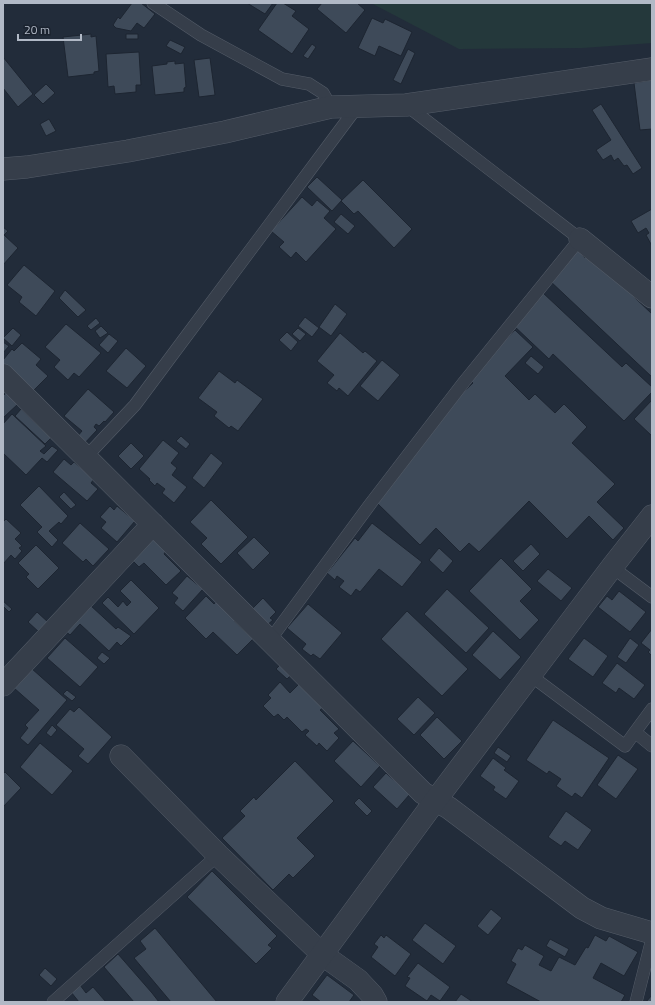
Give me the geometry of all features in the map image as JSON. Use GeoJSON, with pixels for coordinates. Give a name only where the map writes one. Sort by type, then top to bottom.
{"type":"FeatureCollection","features":[{"type":"Feature","properties":{"kind":"street"},"geometry":{"type":"LineString","coordinates":[[3,169],[27,168],[128,151],[225,132],[331,107],[406,105],[652,69]]}},
{"type":"Feature","properties":{"kind":"street"},"geometry":{"type":"LineString","coordinates":[[580,239],[652,297]]}},
{"type":"Feature","properties":{"kind":"street"},"geometry":{"type":"LineString","coordinates":[[3,375],[422,793],[449,808],[582,908],[601,918],[652,933]]}},
{"type":"Feature","properties":{"kind":"street"},"geometry":{"type":"LineString","coordinates":[[287,1002],[435,801],[652,516]]}},
{"type":"Feature","properties":{"kind":"street"},"geometry":{"type":"LineString","coordinates":[[3,685],[153,524]]}},
{"type":"Feature","properties":{"kind":"street"},"geometry":{"type":"LineString","coordinates":[[121,756],[218,855],[323,955],[358,980],[376,1002]]}},
{"type":"Feature","properties":{"kind":"lane"},"geometry":{"type":"LineString","coordinates":[[153,3],[201,35],[282,79],[309,84],[323,93],[331,107]]}},
{"type":"Feature","properties":{"kind":"lane"},"geometry":{"type":"LineString","coordinates":[[270,640],[371,503],[464,382],[580,239],[406,105]]}},
{"type":"Feature","properties":{"kind":"lane"},"geometry":{"type":"LineString","coordinates":[[86,457],[135,405],[357,107]]}},
{"type":"Feature","properties":{"kind":"lane"},"geometry":{"type":"LineString","coordinates":[[612,567],[652,597]]}},
{"type":"Feature","properties":{"kind":"lane"},"geometry":{"type":"LineString","coordinates":[[530,675],[625,746],[652,709]]}},
{"type":"Feature","properties":{"kind":"lane"},"geometry":{"type":"LineString","coordinates":[[635,732],[652,746]]}},
{"type":"Feature","properties":{"kind":"lane"},"geometry":{"type":"LineString","coordinates":[[54,1002],[218,855]]}},
{"type":"Feature","properties":{"kind":"lane"},"geometry":{"type":"LineString","coordinates":[[636,1002],[652,938]]}},
{"type":"Feature","properties":{"kind":"green space"},"geometry":{"type":"Polygon","coordinates":[[[371,3],[652,3],[652,43],[582,48],[459,49],[371,3]]]}},
{"type":"Feature","properties":{"kind":"building"},"geometry":{"type":"Polygon","coordinates":[[[132,3],[141,3],[155,14],[144,28],[137,23],[131,31],[116,28],[113,25],[118,17],[120,19],[132,3]]]}},
{"type":"Feature","properties":{"kind":"building"},"geometry":{"type":"Polygon","coordinates":[[[247,3],[273,3],[265,14],[247,3]]]}},
{"type":"Feature","properties":{"kind":"building"},"geometry":{"type":"Polygon","coordinates":[[[277,3],[283,3],[296,11],[292,16],[309,29],[292,54],[258,30],[277,3]]]}},
{"type":"Feature","properties":{"kind":"building"},"geometry":{"type":"Polygon","coordinates":[[[322,3],[357,3],[365,10],[346,33],[317,9],[322,3]]]}},
{"type":"Feature","properties":{"kind":"building"},"geometry":{"type":"Polygon","coordinates":[[[372,18],[383,23],[385,19],[412,32],[401,56],[379,46],[375,56],[358,48],[372,18]]]}},
{"type":"Feature","properties":{"kind":"building"},"geometry":{"type":"Polygon","coordinates":[[[91,34],[91,37],[96,36],[99,71],[94,72],[94,74],[68,77],[63,37],[91,34]]]}},
{"type":"Feature","properties":{"kind":"building"},"geometry":{"type":"Polygon","coordinates":[[[126,34],[138,34],[138,39],[126,39],[126,34]]]}},
{"type":"Feature","properties":{"kind":"building"},"geometry":{"type":"Polygon","coordinates":[[[170,40],[185,47],[181,54],[166,46],[170,40]]]}},
{"type":"Feature","properties":{"kind":"building"},"geometry":{"type":"Polygon","coordinates":[[[312,44],[316,47],[308,59],[303,56],[312,44]]]}},
{"type":"Feature","properties":{"kind":"building"},"geometry":{"type":"Polygon","coordinates":[[[408,49],[415,53],[401,84],[393,80],[408,49]]]}},
{"type":"Feature","properties":{"kind":"building"},"geometry":{"type":"Polygon","coordinates":[[[139,52],[141,85],[136,85],[136,92],[115,94],[114,86],[108,87],[106,54],[139,52]]]}},
{"type":"Feature","properties":{"kind":"building"},"geometry":{"type":"Polygon","coordinates":[[[3,57],[33,94],[18,107],[3,88],[3,57]]]}},
{"type":"Feature","properties":{"kind":"building"},"geometry":{"type":"Polygon","coordinates":[[[210,58],[215,95],[199,97],[194,60],[210,58]]]}},
{"type":"Feature","properties":{"kind":"building"},"geometry":{"type":"Polygon","coordinates":[[[175,61],[175,64],[184,63],[186,87],[184,88],[184,92],[155,95],[152,66],[167,64],[167,62],[175,61]]]}},
{"type":"Feature","properties":{"kind":"building"},"geometry":{"type":"Polygon","coordinates":[[[652,80],[652,129],[640,130],[634,83],[652,80]]]}},
{"type":"Feature","properties":{"kind":"building"},"geometry":{"type":"Polygon","coordinates":[[[46,84],[55,93],[43,104],[34,95],[46,84]]]}},
{"type":"Feature","properties":{"kind":"building"},"geometry":{"type":"Polygon","coordinates":[[[601,104],[642,168],[633,174],[627,165],[624,166],[618,158],[614,161],[611,155],[603,160],[596,150],[611,140],[592,110],[601,104]]]}},
{"type":"Feature","properties":{"kind":"building"},"geometry":{"type":"Polygon","coordinates":[[[49,119],[56,131],[46,136],[40,124],[49,119]]]}},
{"type":"Feature","properties":{"kind":"building"},"geometry":{"type":"Polygon","coordinates":[[[317,177],[342,200],[332,211],[307,187],[317,177]]]}},
{"type":"Feature","properties":{"kind":"building"},"geometry":{"type":"Polygon","coordinates":[[[363,180],[412,229],[394,248],[358,211],[354,214],[341,201],[363,180]]]}},
{"type":"Feature","properties":{"kind":"building"},"geometry":{"type":"Polygon","coordinates":[[[302,197],[312,206],[317,200],[330,211],[324,218],[336,229],[306,262],[296,252],[291,258],[279,247],[284,242],[271,231],[302,197]]]}},
{"type":"Feature","properties":{"kind":"building"},"geometry":{"type":"Polygon","coordinates":[[[652,209],[652,246],[646,235],[649,233],[646,228],[638,233],[631,221],[652,209]]]}},
{"type":"Feature","properties":{"kind":"building"},"geometry":{"type":"Polygon","coordinates":[[[341,214],[355,226],[348,234],[334,222],[341,214]]]}},
{"type":"Feature","properties":{"kind":"building"},"geometry":{"type":"Polygon","coordinates":[[[3,227],[8,231],[4,235],[18,248],[3,265],[3,227]]]}},
{"type":"Feature","properties":{"kind":"building"},"geometry":{"type":"Polygon","coordinates":[[[577,250],[585,258],[589,254],[652,314],[652,377],[549,280],[577,250]]]}},
{"type":"Feature","properties":{"kind":"building"},"geometry":{"type":"Polygon","coordinates":[[[24,265],[55,291],[36,316],[19,302],[22,297],[7,285],[24,265]]]}},
{"type":"Feature","properties":{"kind":"building"},"geometry":{"type":"Polygon","coordinates":[[[65,290],[86,310],[78,317],[59,298],[65,290]]]}},
{"type":"Feature","properties":{"kind":"building"},"geometry":{"type":"Polygon","coordinates":[[[542,292],[622,367],[626,363],[652,387],[652,392],[624,421],[553,354],[549,359],[512,324],[542,292]]]}},
{"type":"Feature","properties":{"kind":"building"},"geometry":{"type":"Polygon","coordinates":[[[335,304],[347,314],[331,336],[319,327],[335,304]]]}},
{"type":"Feature","properties":{"kind":"building"},"geometry":{"type":"Polygon","coordinates":[[[305,317],[319,328],[312,337],[298,326],[305,317]]]}},
{"type":"Feature","properties":{"kind":"building"},"geometry":{"type":"Polygon","coordinates":[[[96,318],[100,323],[91,330],[87,326],[96,318]]]}},
{"type":"Feature","properties":{"kind":"building"},"geometry":{"type":"Polygon","coordinates":[[[66,324],[101,353],[79,377],[74,373],[68,380],[54,367],[60,360],[45,347],[66,324]]]}},
{"type":"Feature","properties":{"kind":"building"},"geometry":{"type":"Polygon","coordinates":[[[101,326],[108,333],[100,338],[95,331],[101,326]]]}},
{"type":"Feature","properties":{"kind":"building"},"geometry":{"type":"Polygon","coordinates":[[[13,328],[21,335],[12,346],[3,338],[13,328]]]}},
{"type":"Feature","properties":{"kind":"building"},"geometry":{"type":"Polygon","coordinates":[[[298,328],[306,334],[300,341],[292,334],[298,328]]]}},
{"type":"Feature","properties":{"kind":"building"},"geometry":{"type":"Polygon","coordinates":[[[515,330],[533,347],[505,376],[529,400],[535,394],[555,413],[564,404],[587,427],[572,443],[615,484],[597,502],[624,528],[613,540],[589,516],[567,539],[529,501],[479,552],[469,543],[460,552],[436,528],[420,545],[377,503],[457,398],[473,383],[468,378],[515,330]]]}},
{"type":"Feature","properties":{"kind":"building"},"geometry":{"type":"Polygon","coordinates":[[[287,332],[298,342],[291,351],[279,340],[287,332]]]}},
{"type":"Feature","properties":{"kind":"building"},"geometry":{"type":"Polygon","coordinates":[[[340,333],[363,353],[365,351],[377,361],[348,396],[339,388],[337,391],[327,383],[334,375],[317,361],[340,333]]]}},
{"type":"Feature","properties":{"kind":"building"},"geometry":{"type":"Polygon","coordinates":[[[109,334],[118,341],[108,353],[99,345],[109,334]]]}},
{"type":"Feature","properties":{"kind":"building"},"geometry":{"type":"Polygon","coordinates":[[[3,342],[9,346],[3,353],[3,342]]]}},
{"type":"Feature","properties":{"kind":"building"},"geometry":{"type":"Polygon","coordinates":[[[22,343],[41,359],[36,365],[48,376],[32,392],[3,366],[3,360],[12,349],[14,351],[22,343]]]}},
{"type":"Feature","properties":{"kind":"building"},"geometry":{"type":"Polygon","coordinates":[[[126,348],[146,366],[127,388],[106,371],[126,348]]]}},
{"type":"Feature","properties":{"kind":"building"},"geometry":{"type":"Polygon","coordinates":[[[531,356],[544,367],[538,374],[525,363],[531,356]]]}},
{"type":"Feature","properties":{"kind":"building"},"geometry":{"type":"Polygon","coordinates":[[[382,360],[400,375],[378,401],[360,386],[382,360]]]}},
{"type":"Feature","properties":{"kind":"building"},"geometry":{"type":"Polygon","coordinates":[[[219,371],[235,383],[237,380],[263,399],[238,431],[231,426],[229,428],[214,416],[217,412],[198,398],[219,371]]]}},
{"type":"Feature","properties":{"kind":"building"},"geometry":{"type":"Polygon","coordinates":[[[88,389],[114,412],[99,426],[96,424],[94,427],[97,430],[83,445],[76,438],[82,431],[64,416],[88,389]]]}},
{"type":"Feature","properties":{"kind":"building"},"geometry":{"type":"Polygon","coordinates":[[[7,392],[18,404],[4,417],[3,396],[7,392]]]}},
{"type":"Feature","properties":{"kind":"building"},"geometry":{"type":"Polygon","coordinates":[[[652,400],[652,436],[634,419],[652,400]]]}},
{"type":"Feature","properties":{"kind":"building"},"geometry":{"type":"Polygon","coordinates":[[[21,409],[51,438],[45,444],[15,416],[21,409]]]}},
{"type":"Feature","properties":{"kind":"building"},"geometry":{"type":"Polygon","coordinates":[[[12,414],[46,446],[40,451],[44,454],[52,446],[58,450],[47,462],[42,458],[26,475],[3,453],[3,424],[12,414]]]}},
{"type":"Feature","properties":{"kind":"building"},"geometry":{"type":"Polygon","coordinates":[[[181,436],[190,444],[186,449],[176,441],[181,436]]]}},
{"type":"Feature","properties":{"kind":"building"},"geometry":{"type":"Polygon","coordinates":[[[163,440],[179,453],[171,463],[177,468],[172,475],[187,487],[174,503],[162,493],[165,489],[157,483],[155,486],[139,469],[163,440]]]}},
{"type":"Feature","properties":{"kind":"building"},"geometry":{"type":"Polygon","coordinates":[[[131,443],[144,456],[131,469],[118,456],[131,443]]]}},
{"type":"Feature","properties":{"kind":"building"},"geometry":{"type":"Polygon","coordinates":[[[211,453],[223,463],[204,488],[192,478],[211,453]]]}},
{"type":"Feature","properties":{"kind":"building"},"geometry":{"type":"Polygon","coordinates":[[[64,459],[71,465],[74,462],[94,479],[91,483],[98,489],[87,501],[53,472],[64,459]]]}},
{"type":"Feature","properties":{"kind":"building"},"geometry":{"type":"Polygon","coordinates":[[[39,486],[68,516],[61,524],[59,522],[49,531],[58,540],[52,547],[37,532],[42,527],[20,505],[39,486]]]}},
{"type":"Feature","properties":{"kind":"building"},"geometry":{"type":"Polygon","coordinates":[[[64,492],[76,505],[71,509],[59,497],[64,492]]]}},
{"type":"Feature","properties":{"kind":"building"},"geometry":{"type":"Polygon","coordinates":[[[211,500],[248,537],[221,564],[201,544],[207,538],[190,522],[211,500]]]}},
{"type":"Feature","properties":{"kind":"building"},"geometry":{"type":"Polygon","coordinates":[[[110,506],[114,510],[117,506],[135,521],[117,542],[101,528],[106,522],[100,517],[110,506]]]}},
{"type":"Feature","properties":{"kind":"building"},"geometry":{"type":"Polygon","coordinates":[[[6,519],[21,533],[15,539],[22,546],[19,548],[22,551],[15,559],[11,555],[3,564],[3,522],[6,519]]]}},
{"type":"Feature","properties":{"kind":"building"},"geometry":{"type":"Polygon","coordinates":[[[80,523],[109,549],[93,566],[86,559],[83,562],[62,543],[80,523]]]}},
{"type":"Feature","properties":{"kind":"building"},"geometry":{"type":"Polygon","coordinates":[[[372,523],[422,562],[402,587],[379,569],[360,592],[356,589],[351,596],[339,587],[344,581],[337,576],[335,580],[327,573],[355,538],[358,541],[372,523]]]}},
{"type":"Feature","properties":{"kind":"building"},"geometry":{"type":"Polygon","coordinates":[[[153,537],[166,551],[164,554],[181,571],[166,585],[144,563],[139,567],[131,559],[153,537]]]}},
{"type":"Feature","properties":{"kind":"building"},"geometry":{"type":"Polygon","coordinates":[[[254,537],[270,553],[253,570],[237,553],[254,537]]]}},
{"type":"Feature","properties":{"kind":"building"},"geometry":{"type":"Polygon","coordinates":[[[531,544],[540,554],[523,571],[513,561],[531,544]]]}},
{"type":"Feature","properties":{"kind":"building"},"geometry":{"type":"Polygon","coordinates":[[[36,545],[59,568],[38,589],[26,577],[29,574],[18,563],[36,545]]]}},
{"type":"Feature","properties":{"kind":"building"},"geometry":{"type":"Polygon","coordinates":[[[439,548],[453,561],[443,573],[429,560],[439,548]]]}},
{"type":"Feature","properties":{"kind":"building"},"geometry":{"type":"Polygon","coordinates":[[[501,558],[532,589],[520,601],[539,620],[520,640],[469,591],[501,558]]]}},
{"type":"Feature","properties":{"kind":"building"},"geometry":{"type":"Polygon","coordinates":[[[548,569],[572,588],[561,601],[537,581],[548,569]]]}},
{"type":"Feature","properties":{"kind":"building"},"geometry":{"type":"Polygon","coordinates":[[[187,576],[203,589],[183,611],[174,603],[178,598],[172,593],[187,576]]]}},
{"type":"Feature","properties":{"kind":"building"},"geometry":{"type":"Polygon","coordinates":[[[131,580],[159,608],[134,634],[102,603],[108,597],[118,607],[123,601],[127,606],[131,602],[120,591],[131,580]]]}},
{"type":"Feature","properties":{"kind":"building"},"geometry":{"type":"Polygon","coordinates":[[[447,589],[489,628],[466,653],[424,614],[447,589]]]}},
{"type":"Feature","properties":{"kind":"building"},"geometry":{"type":"Polygon","coordinates":[[[619,591],[646,612],[630,632],[598,607],[607,596],[612,600],[619,591]]]}},
{"type":"Feature","properties":{"kind":"building"},"geometry":{"type":"Polygon","coordinates":[[[206,596],[214,604],[218,600],[237,618],[234,621],[253,639],[237,655],[213,632],[206,639],[185,618],[206,596]]]}},
{"type":"Feature","properties":{"kind":"building"},"geometry":{"type":"Polygon","coordinates":[[[263,598],[276,612],[270,618],[273,620],[266,626],[251,610],[263,598]]]}},
{"type":"Feature","properties":{"kind":"building"},"geometry":{"type":"Polygon","coordinates":[[[3,601],[12,609],[9,612],[4,607],[3,609],[3,601]]]}},
{"type":"Feature","properties":{"kind":"building"},"geometry":{"type":"Polygon","coordinates":[[[308,604],[342,633],[320,659],[313,654],[311,656],[302,649],[306,644],[287,628],[308,604]]]}},
{"type":"Feature","properties":{"kind":"building"},"geometry":{"type":"Polygon","coordinates":[[[90,605],[116,629],[118,627],[131,636],[121,646],[117,642],[109,651],[80,624],[70,635],[64,630],[90,605]]]}},
{"type":"Feature","properties":{"kind":"building"},"geometry":{"type":"Polygon","coordinates":[[[407,611],[468,669],[442,696],[381,639],[407,611]]]}},
{"type":"Feature","properties":{"kind":"building"},"geometry":{"type":"Polygon","coordinates":[[[37,612],[49,623],[40,633],[28,622],[37,612]]]}},
{"type":"Feature","properties":{"kind":"building"},"geometry":{"type":"Polygon","coordinates":[[[652,629],[652,656],[648,652],[650,650],[641,643],[652,629]]]}},
{"type":"Feature","properties":{"kind":"building"},"geometry":{"type":"Polygon","coordinates":[[[493,631],[521,657],[500,680],[472,655],[493,631]]]}},
{"type":"Feature","properties":{"kind":"building"},"geometry":{"type":"Polygon","coordinates":[[[65,638],[98,667],[80,687],[47,658],[65,638]]]}},
{"type":"Feature","properties":{"kind":"building"},"geometry":{"type":"Polygon","coordinates":[[[584,638],[608,656],[593,677],[568,659],[584,638]]]}},
{"type":"Feature","properties":{"kind":"building"},"geometry":{"type":"Polygon","coordinates":[[[630,638],[639,645],[626,663],[617,657],[630,638]]]}},
{"type":"Feature","properties":{"kind":"building"},"geometry":{"type":"Polygon","coordinates":[[[102,652],[110,658],[104,664],[97,658],[102,652]]]}},
{"type":"Feature","properties":{"kind":"building"},"geometry":{"type":"Polygon","coordinates":[[[617,663],[645,685],[634,699],[619,688],[616,693],[602,683],[617,663]]]}},
{"type":"Feature","properties":{"kind":"building"},"geometry":{"type":"Polygon","coordinates":[[[280,665],[291,675],[287,679],[276,669],[280,665]]]}},
{"type":"Feature","properties":{"kind":"building"},"geometry":{"type":"Polygon","coordinates":[[[31,668],[67,700],[28,745],[20,738],[28,728],[25,725],[39,710],[14,688],[31,668]]]}},
{"type":"Feature","properties":{"kind":"building"},"geometry":{"type":"Polygon","coordinates":[[[280,682],[290,693],[300,683],[324,707],[320,710],[339,729],[334,733],[339,738],[327,751],[319,743],[317,746],[305,735],[309,731],[306,729],[302,732],[287,717],[284,720],[278,714],[274,717],[263,706],[271,698],[268,695],[280,682]]]}},
{"type":"Feature","properties":{"kind":"building"},"geometry":{"type":"Polygon","coordinates":[[[67,690],[76,697],[72,701],[63,694],[67,690]]]}},
{"type":"Feature","properties":{"kind":"building"},"geometry":{"type":"Polygon","coordinates":[[[418,697],[435,713],[414,735],[397,719],[418,697]]]}},
{"type":"Feature","properties":{"kind":"building"},"geometry":{"type":"Polygon","coordinates":[[[79,707],[112,737],[88,764],[78,756],[84,749],[56,725],[70,709],[74,712],[79,707]]]}},
{"type":"Feature","properties":{"kind":"building"},"geometry":{"type":"Polygon","coordinates":[[[437,717],[462,741],[444,759],[420,735],[437,717]]]}},
{"type":"Feature","properties":{"kind":"building"},"geometry":{"type":"Polygon","coordinates":[[[553,720],[609,758],[582,798],[575,793],[572,797],[556,786],[561,779],[549,771],[547,774],[526,760],[553,720]]]}},
{"type":"Feature","properties":{"kind":"building"},"geometry":{"type":"Polygon","coordinates":[[[52,725],[57,730],[51,737],[46,733],[52,725]]]}},
{"type":"Feature","properties":{"kind":"building"},"geometry":{"type":"Polygon","coordinates":[[[353,741],[380,766],[361,787],[334,761],[353,741]]]}},
{"type":"Feature","properties":{"kind":"building"},"geometry":{"type":"Polygon","coordinates":[[[40,743],[73,771],[52,795],[20,767],[40,743]]]}},
{"type":"Feature","properties":{"kind":"building"},"geometry":{"type":"Polygon","coordinates":[[[498,747],[511,756],[507,762],[494,753],[498,747]]]}},
{"type":"Feature","properties":{"kind":"building"},"geometry":{"type":"Polygon","coordinates":[[[618,755],[638,769],[616,799],[597,785],[618,755]]]}},
{"type":"Feature","properties":{"kind":"building"},"geometry":{"type":"Polygon","coordinates":[[[493,758],[506,768],[504,770],[519,781],[506,799],[493,790],[495,787],[480,776],[493,758]]]}},
{"type":"Feature","properties":{"kind":"building"},"geometry":{"type":"Polygon","coordinates":[[[295,761],[334,801],[297,838],[315,856],[293,878],[289,874],[273,890],[222,838],[245,816],[240,811],[254,797],[256,800],[295,761]]]}},
{"type":"Feature","properties":{"kind":"building"},"geometry":{"type":"Polygon","coordinates":[[[5,772],[21,788],[3,807],[3,774],[5,772]]]}},
{"type":"Feature","properties":{"kind":"building"},"geometry":{"type":"Polygon","coordinates":[[[386,773],[410,794],[397,809],[373,787],[386,773]]]}},
{"type":"Feature","properties":{"kind":"building"},"geometry":{"type":"Polygon","coordinates":[[[359,798],[372,811],[367,816],[354,803],[359,798]]]}},
{"type":"Feature","properties":{"kind":"building"},"geometry":{"type":"Polygon","coordinates":[[[566,811],[592,830],[578,850],[565,841],[561,846],[548,837],[566,811]]]}},
{"type":"Feature","properties":{"kind":"building"},"geometry":{"type":"Polygon","coordinates":[[[212,871],[277,936],[268,945],[272,948],[256,964],[187,897],[212,871]]]}},
{"type":"Feature","properties":{"kind":"building"},"geometry":{"type":"Polygon","coordinates":[[[491,909],[502,918],[488,935],[477,926],[491,909]]]}},
{"type":"Feature","properties":{"kind":"building"},"geometry":{"type":"Polygon","coordinates":[[[425,923],[456,946],[443,964],[412,940],[425,923]]]}},
{"type":"Feature","properties":{"kind":"building"},"geometry":{"type":"Polygon","coordinates":[[[155,928],[217,1002],[171,1002],[134,958],[146,949],[140,941],[155,928]]]}},
{"type":"Feature","properties":{"kind":"building"},"geometry":{"type":"Polygon","coordinates":[[[381,935],[384,938],[386,935],[411,954],[395,976],[371,957],[378,947],[374,944],[381,935]]]}},
{"type":"Feature","properties":{"kind":"building"},"geometry":{"type":"Polygon","coordinates":[[[595,935],[606,941],[609,936],[638,952],[624,976],[601,963],[593,978],[625,995],[621,1002],[541,1002],[506,983],[516,964],[511,961],[518,948],[522,950],[525,945],[544,956],[539,965],[551,971],[559,957],[575,965],[586,947],[588,948],[595,935]]]}},
{"type":"Feature","properties":{"kind":"building"},"geometry":{"type":"Polygon","coordinates":[[[550,939],[569,949],[565,957],[546,946],[550,939]]]}},
{"type":"Feature","properties":{"kind":"building"},"geometry":{"type":"Polygon","coordinates":[[[118,954],[159,1002],[134,1002],[104,967],[118,954]]]}},
{"type":"Feature","properties":{"kind":"building"},"geometry":{"type":"Polygon","coordinates":[[[418,963],[450,987],[440,1001],[431,995],[427,1001],[405,986],[410,978],[407,977],[418,963]]]}},
{"type":"Feature","properties":{"kind":"building"},"geometry":{"type":"Polygon","coordinates":[[[45,968],[57,979],[51,986],[39,975],[45,968]]]}},
{"type":"Feature","properties":{"kind":"building"},"geometry":{"type":"Polygon","coordinates":[[[327,975],[354,995],[349,1002],[321,1002],[312,995],[327,975]]]}},
{"type":"Feature","properties":{"kind":"building"},"geometry":{"type":"Polygon","coordinates":[[[80,985],[86,993],[93,987],[106,1002],[79,1002],[71,992],[80,985]]]}},
{"type":"Feature","properties":{"kind":"building"},"geometry":{"type":"Polygon","coordinates":[[[461,994],[473,1002],[455,1002],[461,994]]]}},
{"type":"Feature","properties":{"kind":"building"},"geometry":{"type":"Polygon","coordinates":[[[652,995],[652,1002],[646,1002],[652,995]]]}}]}
